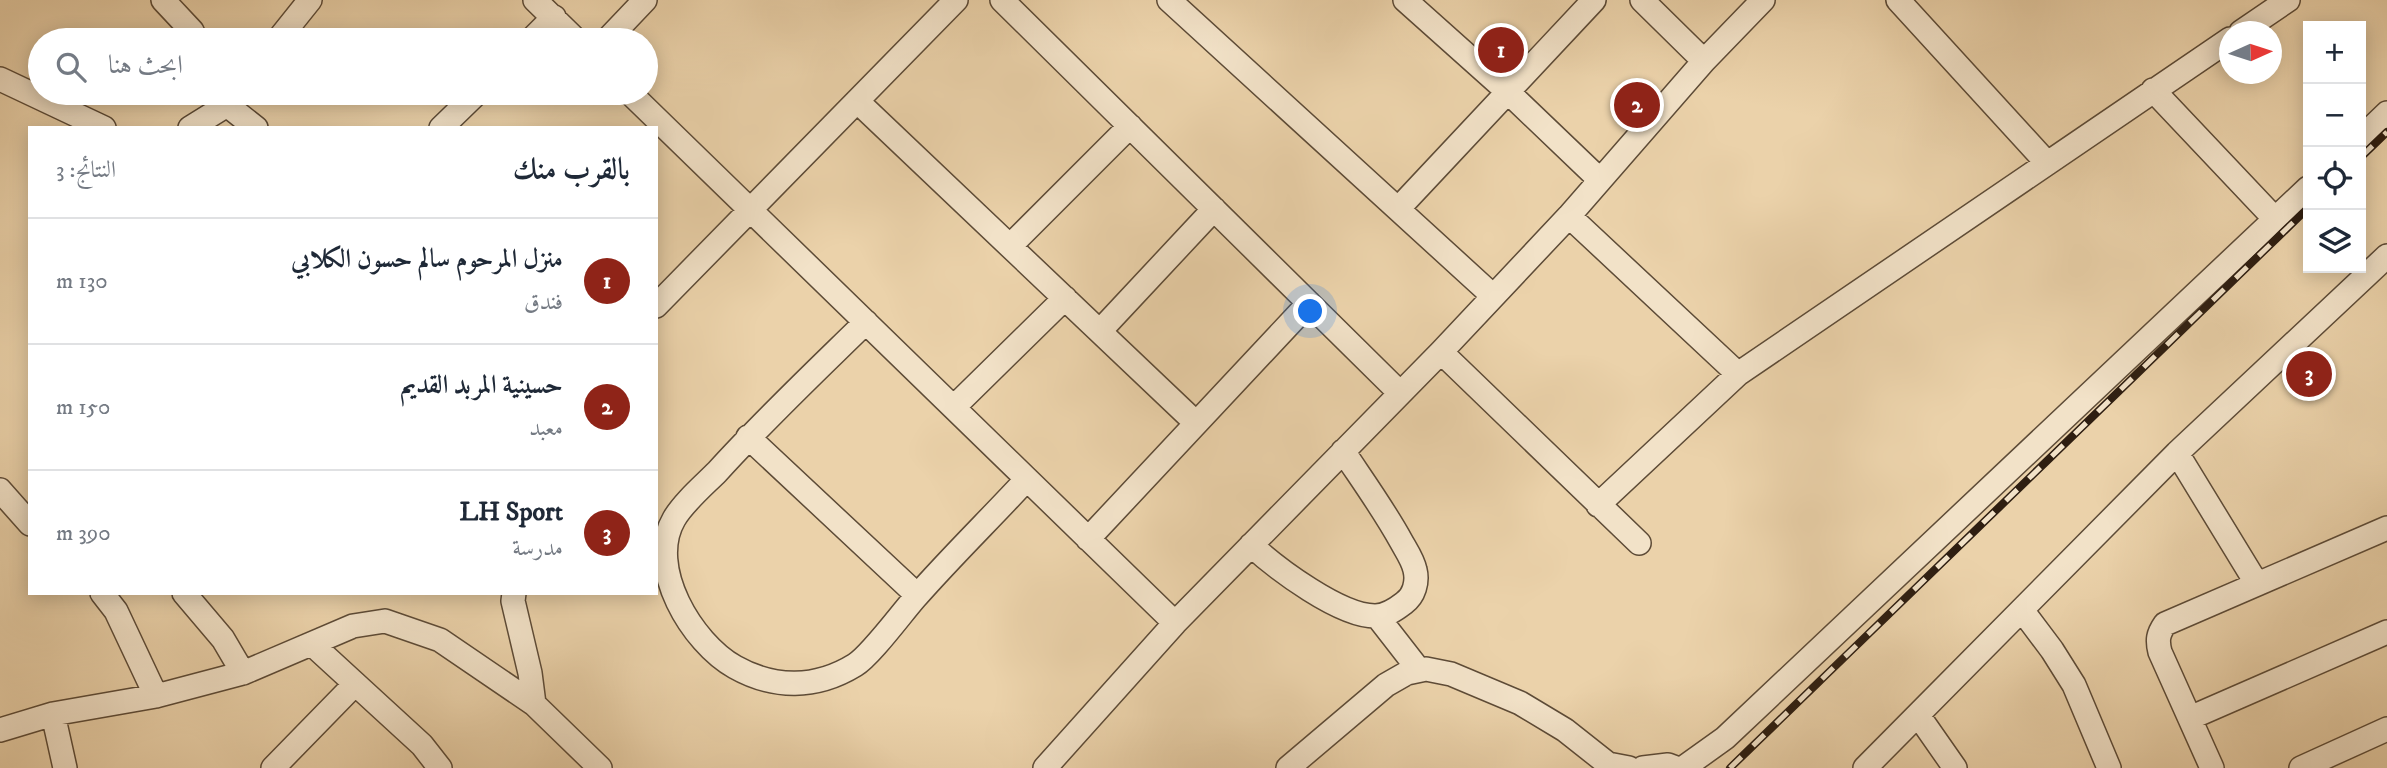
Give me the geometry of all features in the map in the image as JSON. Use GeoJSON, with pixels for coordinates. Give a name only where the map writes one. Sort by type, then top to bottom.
{"type":"FeatureCollection","features":[{"type":"Feature","properties":{"kind":"street"},"geometry":{"type":"LineString","coordinates":[[163,0],[189,28]]}},
{"type":"Feature","properties":{"kind":"street"},"geometry":{"type":"LineString","coordinates":[[288,28],[310,0]]}},
{"type":"Feature","properties":{"kind":"street"},"geometry":{"type":"LineString","coordinates":[[535,0],[565,28]]}},
{"type":"Feature","properties":{"kind":"street"},"geometry":{"type":"LineString","coordinates":[[618,28],[645,0]]}},
{"type":"Feature","properties":{"kind":"street"},"geometry":{"type":"LineString","coordinates":[[658,304],[955,0]]}},
{"type":"Feature","properties":{"kind":"street"},"geometry":{"type":"LineString","coordinates":[[1002,0],[1400,393]]}},
{"type":"Feature","properties":{"kind":"street"},"geometry":{"type":"LineString","coordinates":[[1169,0],[1493,296]]}},
{"type":"Feature","properties":{"kind":"street"},"geometry":{"type":"LineString","coordinates":[[1405,0],[1601,180]]}},
{"type":"Feature","properties":{"kind":"street"},"geometry":{"type":"LineString","coordinates":[[1398,209],[1594,0]]}},
{"type":"Feature","properties":{"kind":"street"},"geometry":{"type":"LineString","coordinates":[[1642,0],[1704,61]]}},
{"type":"Feature","properties":{"kind":"street"},"geometry":{"type":"LineString","coordinates":[[1045,768],[1175,623],[1441,352],[1569,216],[1704,61],[1763,0]]}},
{"type":"Feature","properties":{"kind":"street"},"geometry":{"type":"LineString","coordinates":[[1898,0],[2047,163]]}},
{"type":"Feature","properties":{"kind":"street"},"geometry":{"type":"LineString","coordinates":[[2257,21],[2288,0]]}},
{"type":"Feature","properties":{"kind":"street"},"geometry":{"type":"LineString","coordinates":[[543,28],[554,17]]}},
{"type":"Feature","properties":{"kind":"street"},"geometry":{"type":"LineString","coordinates":[[1598,505],[1738,374],[2219,46]]}},
{"type":"Feature","properties":{"kind":"street"},"geometry":{"type":"LineString","coordinates":[[0,79],[28,92]]}},
{"type":"Feature","properties":{"kind":"street"},"geometry":{"type":"LineString","coordinates":[[2153,90],[2275,219]]}},
{"type":"Feature","properties":{"kind":"street"},"geometry":{"type":"LineString","coordinates":[[857,101],[1196,423]]}},
{"type":"Feature","properties":{"kind":"street"},"geometry":{"type":"LineString","coordinates":[[55,105],[100,126]]}},
{"type":"Feature","properties":{"kind":"street"},"geometry":{"type":"LineString","coordinates":[[192,126],[218,105]]}},
{"type":"Feature","properties":{"kind":"street"},"geometry":{"type":"LineString","coordinates":[[235,105],[254,126]]}},
{"type":"Feature","properties":{"kind":"street"},"geometry":{"type":"LineString","coordinates":[[443,126],[465,105]]}},
{"type":"Feature","properties":{"kind":"street"},"geometry":{"type":"LineString","coordinates":[[641,105],[659,126],[751,209],[1175,623]]}},
{"type":"Feature","properties":{"kind":"street"},"geometry":{"type":"LineString","coordinates":[[2366,133],[2387,113]]}},
{"type":"Feature","properties":{"kind":"street"},"geometry":{"type":"LineString","coordinates":[[1010,246],[1130,126]]}},
{"type":"Feature","properties":{"kind":"street"},"geometry":{"type":"LineString","coordinates":[[1664,768],[1726,738],[2303,193]]}},
{"type":"Feature","properties":{"kind":"street"},"geometry":{"type":"LineString","coordinates":[[1100,331],[1214,209]]}},
{"type":"Feature","properties":{"kind":"street"},"geometry":{"type":"LineString","coordinates":[[1569,216],[1738,374]]}},
{"type":"Feature","properties":{"kind":"street"},"geometry":{"type":"LineString","coordinates":[[1878,763],[1918,715],[2178,453],[2387,256]]}},
{"type":"Feature","properties":{"kind":"street"},"geometry":{"type":"LineString","coordinates":[[954,407],[1065,298]]}},
{"type":"Feature","properties":{"kind":"street"},"geometry":{"type":"LineString","coordinates":[[1088,538],[1309,303]]}},
{"type":"Feature","properties":{"kind":"street"},"geometry":{"type":"LineString","coordinates":[[866,322],[748,437],[674,518],[665,545],[671,585],[688,622],[709,649],[732,666],[756,678],[793,685],[827,679],[857,664],[917,595],[1027,479]]}},
{"type":"Feature","properties":{"kind":"street"},"geometry":{"type":"LineString","coordinates":[[1441,352],[1639,543]]}},
{"type":"Feature","properties":{"kind":"street"},"geometry":{"type":"LineString","coordinates":[[748,437],[917,595]]}},
{"type":"Feature","properties":{"kind":"street"},"geometry":{"type":"LineString","coordinates":[[1251,545],[1274,566],[1320,595],[1360,615],[1377,616],[1390,613],[1408,601],[1417,584],[1415,570],[1379,503],[1343,451]]}},
{"type":"Feature","properties":{"kind":"street"},"geometry":{"type":"LineString","coordinates":[[2178,453],[2257,584]]}},
{"type":"Feature","properties":{"kind":"street"},"geometry":{"type":"LineString","coordinates":[[0,491],[28,522]]}},
{"type":"Feature","properties":{"kind":"street"},"geometry":{"type":"LineString","coordinates":[[2212,768],[2160,652],[2157,642],[2159,632],[2165,624],[2174,619],[2387,527]]}},
{"type":"Feature","properties":{"kind":"street"},"geometry":{"type":"LineString","coordinates":[[104,595],[116,611],[156,696]]}},
{"type":"Feature","properties":{"kind":"street"},"geometry":{"type":"LineString","coordinates":[[186,595],[222,639],[243,673]]}},
{"type":"Feature","properties":{"kind":"street"},"geometry":{"type":"LineString","coordinates":[[514,595],[534,704]]}},
{"type":"Feature","properties":{"kind":"street"},"geometry":{"type":"LineString","coordinates":[[2022,610],[2074,685],[2109,768]]}},
{"type":"Feature","properties":{"kind":"street"},"geometry":{"type":"LineString","coordinates":[[1377,616],[1419,670]]}},
{"type":"Feature","properties":{"kind":"street"},"geometry":{"type":"LineString","coordinates":[[0,730],[53,714],[156,696],[243,673],[353,626],[385,621],[440,640],[534,704],[600,768]]}},
{"type":"Feature","properties":{"kind":"street"},"geometry":{"type":"LineString","coordinates":[[2190,718],[2387,632]]}},
{"type":"Feature","properties":{"kind":"street"},"geometry":{"type":"LineString","coordinates":[[313,645],[422,745],[440,768]]}},
{"type":"Feature","properties":{"kind":"street"},"geometry":{"type":"LineString","coordinates":[[1288,768],[1386,685],[1407,673],[1426,668],[1451,674],[1520,703],[1564,730],[1608,764],[1629,768]]}},
{"type":"Feature","properties":{"kind":"street"},"geometry":{"type":"LineString","coordinates":[[273,768],[355,684]]}},
{"type":"Feature","properties":{"kind":"street"},"geometry":{"type":"LineString","coordinates":[[53,714],[65,768]]}},
{"type":"Feature","properties":{"kind":"street"},"geometry":{"type":"LineString","coordinates":[[1918,715],[1955,768]]}},
{"type":"Feature","properties":{"kind":"street"},"geometry":{"type":"LineString","coordinates":[[2301,768],[2387,729]]}},
{"type":"Feature","properties":{"kind":"railway"},"geometry":{"type":"LineString","coordinates":[[2366,152],[2387,132]]}},
{"type":"Feature","properties":{"kind":"railway"},"geometry":{"type":"LineString","coordinates":[[1730,768],[2306,210]]}},
{"type":"Feature","properties":{"kind":"place","name":"منزل المرحوم سالم حسون الكلابي"},"geometry":{"type":"Point","coordinates":[1501,50]}},
{"type":"Feature","properties":{"kind":"place","name":"حسينية المربد القديم"},"geometry":{"type":"Point","coordinates":[1637,105]}},
{"type":"Feature","properties":{"kind":"place","name":"LH Sport"},"geometry":{"type":"Point","coordinates":[2309,374]}}]}
